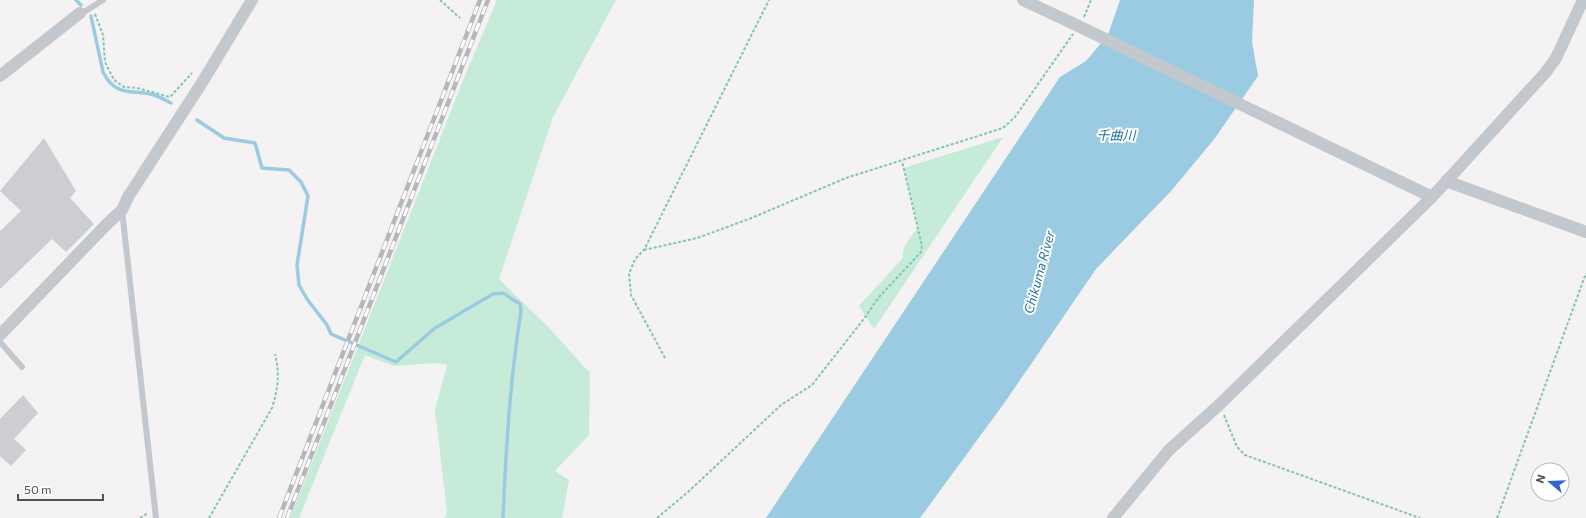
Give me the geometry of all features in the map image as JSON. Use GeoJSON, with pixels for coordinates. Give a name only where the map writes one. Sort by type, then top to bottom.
{"type":"FeatureCollection","features":[{"type":"Feature","properties":{"kind":"street"},"geometry":{"type":"LineString","coordinates":[[0,335],[122,210],[128,197],[204,81],[252,0]]}},
{"type":"Feature","properties":{"kind":"street"},"geometry":{"type":"LineString","coordinates":[[1023,0],[1076,24],[1432,197]]}},
{"type":"Feature","properties":{"kind":"street"},"geometry":{"type":"LineString","coordinates":[[1113,518],[1169,450],[1219,405],[1432,197],[1546,72],[1556,58],[1583,0]]}},
{"type":"Feature","properties":{"kind":"street"},"geometry":{"type":"LineString","coordinates":[[0,76],[86,10]]}},
{"type":"Feature","properties":{"kind":"street"},"geometry":{"type":"LineString","coordinates":[[1446,181],[1586,232]]}},
{"type":"Feature","properties":{"kind":"lane"},"geometry":{"type":"LineString","coordinates":[[86,10],[103,0]]}},
{"type":"Feature","properties":{"kind":"lane"},"geometry":{"type":"LineString","coordinates":[[122,210],[156,518]]}},
{"type":"Feature","properties":{"kind":"lane"},"geometry":{"type":"LineString","coordinates":[[0,342],[22,367]]}},
{"type":"Feature","properties":{"kind":"path"},"geometry":{"type":"LineString","coordinates":[[440,0],[460,18]]}},
{"type":"Feature","properties":{"kind":"path"},"geometry":{"type":"LineString","coordinates":[[666,358],[631,295],[629,274],[635,259],[644,250],[770,0]]}},
{"type":"Feature","properties":{"kind":"path"},"geometry":{"type":"LineString","coordinates":[[644,250],[697,238],[846,178],[1002,128],[1015,117],[1091,0]]}},
{"type":"Feature","properties":{"kind":"path"},"geometry":{"type":"LineString","coordinates":[[86,10],[97,17],[103,36],[105,62],[110,74],[120,86],[137,88],[170,97],[192,73]]}},
{"type":"Feature","properties":{"kind":"path"},"geometry":{"type":"LineString","coordinates":[[657,518],[693,487],[781,405],[812,385],[863,320],[879,297],[921,252],[922,246],[902,161]]}},
{"type":"Feature","properties":{"kind":"path"},"geometry":{"type":"LineString","coordinates":[[1497,518],[1586,273]]}},
{"type":"Feature","properties":{"kind":"path"},"geometry":{"type":"LineString","coordinates":[[209,518],[272,408],[277,390],[279,369],[276,354]]}},
{"type":"Feature","properties":{"kind":"path"},"geometry":{"type":"LineString","coordinates":[[1219,405],[1237,447],[1245,455],[1420,518]]}},
{"type":"Feature","properties":{"kind":"green space"},"geometry":{"type":"Polygon","coordinates":[[[497,0],[616,0],[553,117],[499,279],[550,329],[590,373],[589,435],[555,471],[569,480],[562,518],[444,518],[447,512],[435,410],[447,365],[437,363],[394,366],[365,355],[299,518],[290,518],[464,78],[497,0]]]}},
{"type":"Feature","properties":{"kind":"green space"},"geometry":{"type":"Polygon","coordinates":[[[1003,137],[874,329],[859,306],[903,258],[905,246],[909,238],[918,228],[904,168],[1003,137]]]}},
{"type":"Feature","properties":{"kind":"water","name":"千曲川"},"geometry":{"type":"Polygon","coordinates":[[[1120,0],[1254,0],[1252,42],[1258,76],[1215,138],[1172,190],[1096,269],[1005,402],[920,518],[766,518],[1060,77],[1086,61],[1108,35],[1120,0]]]}},
{"type":"Feature","properties":{"kind":"building"},"geometry":{"type":"Polygon","coordinates":[[[44,138],[76,191],[70,198],[94,224],[66,252],[52,239],[0,289],[0,231],[21,211],[0,191],[44,138]]]}},
{"type":"Feature","properties":{"kind":"building"},"geometry":{"type":"Polygon","coordinates":[[[23,395],[38,413],[14,439],[26,450],[11,466],[0,456],[0,419],[23,395]]]}},
{"type":"Feature","properties":{"kind":"waterway"},"geometry":{"type":"LineString","coordinates":[[76,0],[81,5]]}},
{"type":"Feature","properties":{"kind":"waterway"},"geometry":{"type":"LineString","coordinates":[[91,16],[103,72],[113,86],[125,91],[154,95],[171,103]]}},
{"type":"Feature","properties":{"kind":"waterway"},"geometry":{"type":"LineString","coordinates":[[197,120],[224,138],[255,143],[262,168],[289,170],[301,182],[308,196],[297,265],[299,285],[307,299],[327,325],[331,334],[396,362],[435,328],[493,294],[503,293],[520,304],[521,311],[509,414],[503,518]]}},
{"type":"Feature","properties":{"kind":"railway"},"geometry":{"type":"LineString","coordinates":[[279,518],[480,0]]}},
{"type":"Feature","properties":{"kind":"railway"},"geometry":{"type":"LineString","coordinates":[[287,518],[488,0]]}},
{"type":"Feature","properties":{"kind":"water label","name":"Chikuma River"},"geometry":{"type":"Point","coordinates":[1039,272]}}]}
